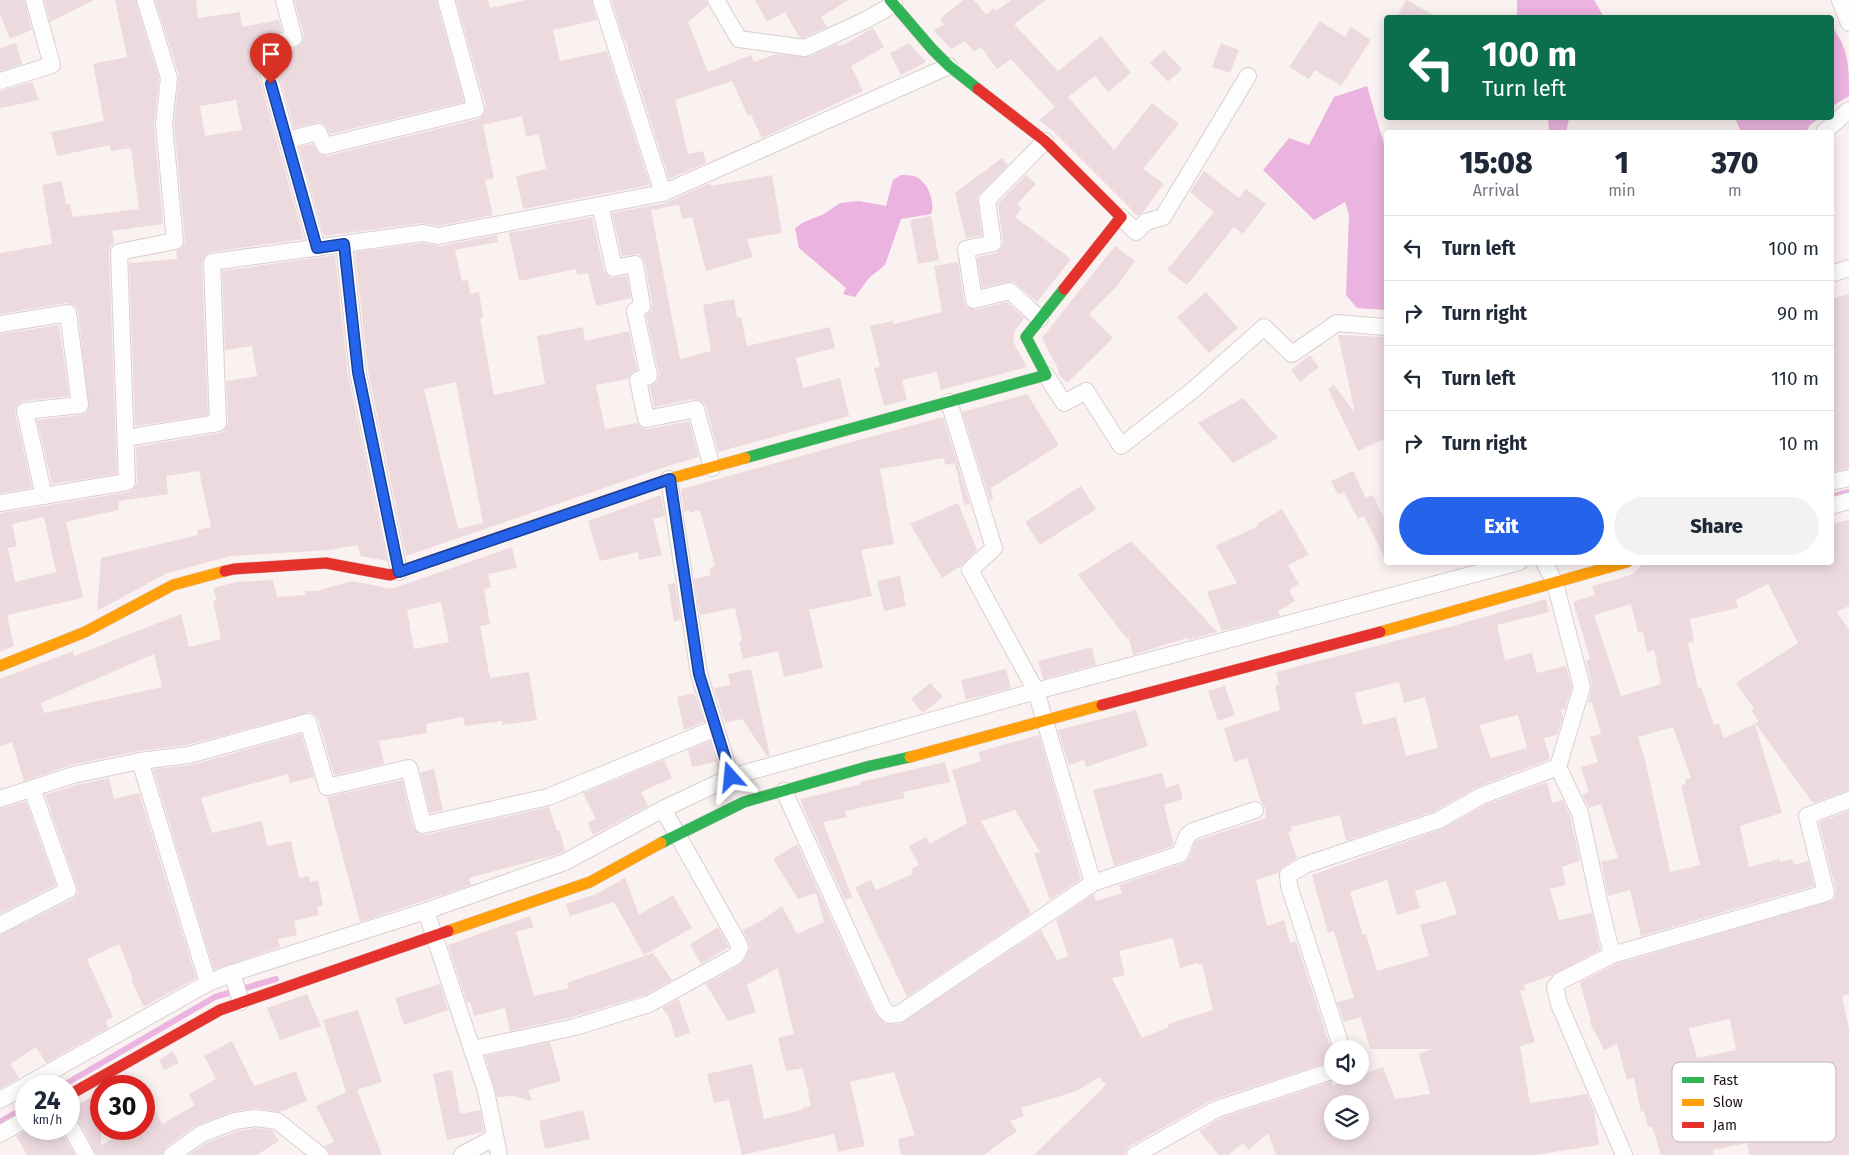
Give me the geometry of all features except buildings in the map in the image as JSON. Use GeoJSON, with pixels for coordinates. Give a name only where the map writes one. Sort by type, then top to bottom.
{"type":"FeatureCollection","features":[{"type":"Feature","properties":{"kind":"street"},"geometry":{"type":"LineString","coordinates":[[0,81],[52,65],[34,0]]}},
{"type":"Feature","properties":{"kind":"street"},"geometry":{"type":"LineString","coordinates":[[0,503],[127,482],[119,252],[175,240],[164,124],[169,78],[146,0]]}},
{"type":"Feature","properties":{"kind":"street"},"geometry":{"type":"LineString","coordinates":[[284,0],[294,38],[261,47],[317,248]]}},
{"type":"Feature","properties":{"kind":"street"},"geometry":{"type":"LineString","coordinates":[[287,140],[318,132],[324,146],[476,110],[446,0]]}},
{"type":"Feature","properties":{"kind":"street"},"geometry":{"type":"LineString","coordinates":[[601,0],[663,193]]}},
{"type":"Feature","properties":{"kind":"street"},"geometry":{"type":"LineString","coordinates":[[716,0],[739,39],[805,48],[866,20],[892,2],[949,66],[1045,141],[1136,232],[1146,222],[1163,217],[1248,76]]}},
{"type":"Feature","properties":{"kind":"street"},"geometry":{"type":"LineString","coordinates":[[1840,0],[1849,23]]}},
{"type":"Feature","properties":{"kind":"street"},"geometry":{"type":"LineString","coordinates":[[126,438],[218,424],[212,262],[423,233],[438,236],[663,193],[949,66]]}},
{"type":"Feature","properties":{"kind":"street"},"geometry":{"type":"LineString","coordinates":[[1826,130],[1849,110]]}},
{"type":"Feature","properties":{"kind":"street"},"geometry":{"type":"LineString","coordinates":[[1040,319],[1010,290],[974,300],[966,249],[993,243],[987,200],[1045,141]]}},
{"type":"Feature","properties":{"kind":"street"},"geometry":{"type":"LineString","coordinates":[[600,205],[614,268],[635,264],[642,306],[635,310],[648,376],[638,380],[646,419],[696,408],[712,468]]}},
{"type":"Feature","properties":{"kind":"street"},"geometry":{"type":"LineString","coordinates":[[1121,217],[1026,337],[1046,375],[1064,403],[1086,391],[1121,446],[1193,390],[1264,327],[1292,354],[1337,323],[1384,327]]}},
{"type":"Feature","properties":{"kind":"street"},"geometry":{"type":"LineString","coordinates":[[344,244],[358,372],[399,572]]}},
{"type":"Feature","properties":{"kind":"street"},"geometry":{"type":"LineString","coordinates":[[1834,273],[1849,268]]}},
{"type":"Feature","properties":{"kind":"street"},"geometry":{"type":"LineString","coordinates":[[0,324],[68,313],[80,405],[26,411],[44,496]]}},
{"type":"Feature","properties":{"kind":"street"},"geometry":{"type":"LineString","coordinates":[[0,666],[85,632],[173,585],[234,569],[326,563],[390,575],[670,479],[1046,375]]}},
{"type":"Feature","properties":{"kind":"street"},"geometry":{"type":"LineString","coordinates":[[949,402],[994,548],[970,570],[1036,691],[1093,883]]}},
{"type":"Feature","properties":{"kind":"street"},"geometry":{"type":"LineString","coordinates":[[1834,481],[1849,478]]}},
{"type":"Feature","properties":{"kind":"street"},"geometry":{"type":"LineString","coordinates":[[670,479],[699,674],[731,777]]}},
{"type":"Feature","properties":{"kind":"street"},"geometry":{"type":"LineString","coordinates":[[1834,505],[1849,501]]}},
{"type":"Feature","properties":{"kind":"street"},"geometry":{"type":"LineString","coordinates":[[57,1075],[208,983],[232,973],[426,912],[565,862],[663,809],[731,777],[1036,691],[1508,565]]}},
{"type":"Feature","properties":{"kind":"street"},"geometry":{"type":"LineString","coordinates":[[1546,565],[1555,583],[1582,687],[1558,767],[1580,813],[1612,955]]}},
{"type":"Feature","properties":{"kind":"street"},"geometry":{"type":"LineString","coordinates":[[80,1089],[220,1010],[590,882],[677,835],[744,802],[870,766],[931,752],[1617,565]]}},
{"type":"Feature","properties":{"kind":"street"},"geometry":{"type":"LineString","coordinates":[[0,799],[73,775],[140,761],[189,755],[308,722],[327,787],[409,768],[423,825],[548,797],[716,728]]}},
{"type":"Feature","properties":{"kind":"street"},"geometry":{"type":"LineString","coordinates":[[864,738],[870,766]]}},
{"type":"Feature","properties":{"kind":"street"},"geometry":{"type":"LineString","coordinates":[[140,761],[208,983]]}},
{"type":"Feature","properties":{"kind":"street"},"geometry":{"type":"LineString","coordinates":[[1339,1040],[1288,875],[1305,866],[1439,820],[1481,796],[1558,767]]}},
{"type":"Feature","properties":{"kind":"street"},"geometry":{"type":"LineString","coordinates":[[0,925],[68,890],[32,789]]}},
{"type":"Feature","properties":{"kind":"street"},"geometry":{"type":"LineString","coordinates":[[784,791],[883,1008],[889,1015],[899,1014],[1093,883],[1180,854],[1187,836],[1193,831],[1255,810]]}},
{"type":"Feature","properties":{"kind":"street"},"geometry":{"type":"LineString","coordinates":[[1624,1155],[1559,1004],[1555,987],[1560,981],[1612,955],[1826,893],[1807,816],[1849,800]]}},
{"type":"Feature","properties":{"kind":"street"},"geometry":{"type":"LineString","coordinates":[[472,1049],[575,1028],[649,1004],[736,956],[740,947],[663,809]]}},
{"type":"Feature","properties":{"kind":"street"},"geometry":{"type":"LineString","coordinates":[[426,912],[486,1091],[498,1155]]}},
{"type":"Feature","properties":{"kind":"street"},"geometry":{"type":"LineString","coordinates":[[232,973],[241,1002]]}},
{"type":"Feature","properties":{"kind":"street"},"geometry":{"type":"LineString","coordinates":[[1135,1155],[1218,1109],[1324,1074]]}},
{"type":"Feature","properties":{"kind":"street"},"geometry":{"type":"LineString","coordinates":[[0,1100],[15,1094]]}},
{"type":"Feature","properties":{"kind":"street"},"geometry":{"type":"LineString","coordinates":[[172,1155],[201,1134],[234,1121],[255,1118],[277,1121],[320,1155]]}},
{"type":"Feature","properties":{"kind":"street"},"geometry":{"type":"LineString","coordinates":[[0,1134],[15,1125]]}},
{"type":"Feature","properties":{"kind":"street"},"geometry":{"type":"LineString","coordinates":[[462,1155],[495,1137]]}},
{"type":"Feature","properties":{"kind":"street"},"geometry":{"type":"LineString","coordinates":[[78,1140],[86,1155]]}},
{"type":"Feature","properties":{"kind":"shaded area"},"geometry":{"type":"Polygon","coordinates":[[[1517,0],[1594,0],[1603,15],[1517,15],[1517,0]]]}},
{"type":"Feature","properties":{"kind":"shaded area"},"geometry":{"type":"Polygon","coordinates":[[[1834,30],[1845,50],[1847,58],[1849,96],[1834,105],[1834,30]]]}},
{"type":"Feature","properties":{"kind":"shaded area"},"geometry":{"type":"Polygon","coordinates":[[[1367,86],[1384,144],[1384,310],[1357,308],[1346,295],[1349,215],[1345,202],[1314,220],[1263,170],[1289,138],[1309,145],[1334,97],[1367,86]]]}},
{"type":"Feature","properties":{"kind":"shaded area"},"geometry":{"type":"Polygon","coordinates":[[[1548,120],[1569,120],[1566,130],[1549,130],[1548,120]]]}},
{"type":"Feature","properties":{"kind":"shaded area"},"geometry":{"type":"Polygon","coordinates":[[[1736,120],[1816,120],[1809,126],[1808,130],[1740,130],[1736,120]]]}},
{"type":"Feature","properties":{"kind":"shaded area"},"geometry":{"type":"Polygon","coordinates":[[[901,175],[914,176],[923,182],[931,198],[931,214],[901,219],[885,265],[869,278],[855,297],[843,294],[846,288],[799,248],[795,228],[824,214],[840,203],[859,201],[886,206],[893,180],[901,175]]]}},
{"type":"Feature","properties":{"kind":"waterway"},"geometry":{"type":"LineString","coordinates":[[1834,496],[1849,492]]}},
{"type":"Feature","properties":{"kind":"waterway"},"geometry":{"type":"LineString","coordinates":[[80,1076],[215,997],[276,979]]}},
{"type":"Feature","properties":{"kind":"waterway"},"geometry":{"type":"LineString","coordinates":[[0,1122],[15,1113]]}},
{"type":"Feature","properties":{"kind":"traffic: fast"},"geometry":{"type":"LineString","coordinates":[[890,0],[932,49],[949,66],[978,89]]}},
{"type":"Feature","properties":{"kind":"traffic: fast"},"geometry":{"type":"LineString","coordinates":[[745,458],[1046,375],[1026,337],[1064,289]]}},
{"type":"Feature","properties":{"kind":"traffic: fast"},"geometry":{"type":"LineString","coordinates":[[661,843],[744,802],[870,766],[910,757]]}},
{"type":"Feature","properties":{"kind":"traffic: slow"},"geometry":{"type":"LineString","coordinates":[[511,533],[669,479],[745,458]]}},
{"type":"Feature","properties":{"kind":"traffic: slow"},"geometry":{"type":"LineString","coordinates":[[1380,632],[1616,565]]}},
{"type":"Feature","properties":{"kind":"traffic: slow"},"geometry":{"type":"LineString","coordinates":[[0,666],[85,632],[173,585],[225,571]]}},
{"type":"Feature","properties":{"kind":"traffic: slow"},"geometry":{"type":"LineString","coordinates":[[910,757],[1102,705]]}},
{"type":"Feature","properties":{"kind":"traffic: slow"},"geometry":{"type":"LineString","coordinates":[[448,931],[590,882],[661,843]]}},
{"type":"Feature","properties":{"kind":"traffic: jam"},"geometry":{"type":"LineString","coordinates":[[978,89],[1045,141],[1121,217],[1064,289]]}},
{"type":"Feature","properties":{"kind":"traffic: jam"},"geometry":{"type":"LineString","coordinates":[[225,571],[326,563],[390,575],[511,533]]}},
{"type":"Feature","properties":{"kind":"traffic: jam"},"geometry":{"type":"LineString","coordinates":[[1102,705],[1380,632]]}},
{"type":"Feature","properties":{"kind":"traffic: jam"},"geometry":{"type":"LineString","coordinates":[[80,1089],[220,1010],[448,931]]}},
{"type":"Feature","properties":{"kind":"route"},"geometry":{"type":"LineString","coordinates":[[271,84],[317,248],[344,244],[358,372],[399,572],[670,479],[699,674],[731,777]]}}]}
